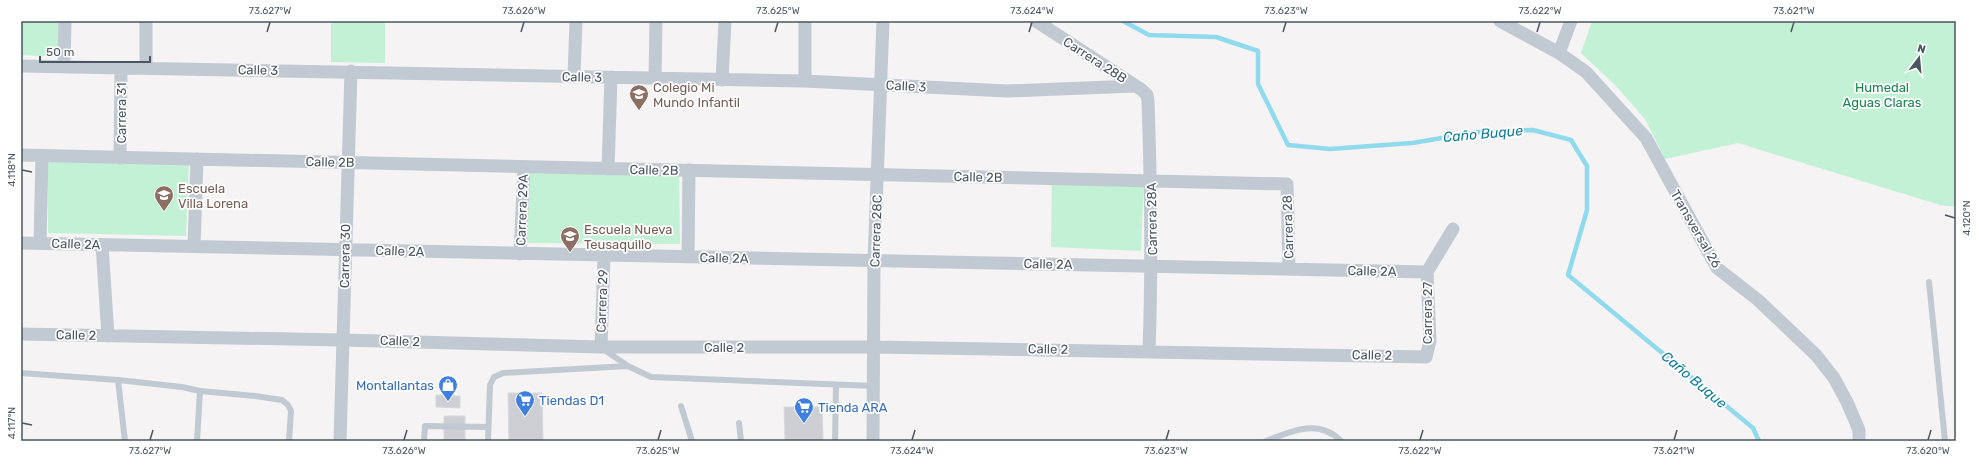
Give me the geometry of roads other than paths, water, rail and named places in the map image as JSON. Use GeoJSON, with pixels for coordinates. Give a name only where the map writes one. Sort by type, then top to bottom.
{"type":"FeatureCollection","features":[{"type":"Feature","properties":{"kind":"street"},"geometry":{"type":"LineString","coordinates":[[64,66],[65,21]]}},
{"type":"Feature","properties":{"kind":"street"},"geometry":{"type":"LineString","coordinates":[[146,21],[146,68]]}},
{"type":"Feature","properties":{"kind":"street"},"geometry":{"type":"LineString","coordinates":[[574,77],[576,21]]}},
{"type":"Feature","properties":{"kind":"street"},"geometry":{"type":"LineString","coordinates":[[655,78],[656,21]]}},
{"type":"Feature","properties":{"kind":"street"},"geometry":{"type":"LineString","coordinates":[[722,80],[725,21]]}},
{"type":"Feature","properties":{"kind":"street"},"geometry":{"type":"LineString","coordinates":[[805,21],[805,81]]}},
{"type":"Feature","properties":{"kind":"street","name":"Carrera 28C"},"geometry":{"type":"LineString","coordinates":[[873,441],[875,347],[874,261],[883,21]]}},
{"type":"Feature","properties":{"kind":"street","name":"Carrera 28B"},"geometry":{"type":"LineString","coordinates":[[1036,21],[1138,88]]}},
{"type":"Feature","properties":{"kind":"street","name":"Transversal 26"},"geometry":{"type":"LineString","coordinates":[[1500,21],[1559,53],[1586,72],[1646,138],[1717,268],[1758,300],[1816,355],[1834,378],[1847,402],[1859,430],[1859,441]]}},
{"type":"Feature","properties":{"kind":"street"},"geometry":{"type":"LineString","coordinates":[[1559,53],[1571,21]]}},
{"type":"Feature","properties":{"kind":"street","name":"Calle 3"},"geometry":{"type":"LineString","coordinates":[[21,66],[351,71],[805,81],[1007,91],[1138,88]]}},
{"type":"Feature","properties":{"kind":"street","name":"Carrera 31"},"geometry":{"type":"LineString","coordinates":[[120,158],[121,68]]}},
{"type":"Feature","properties":{"kind":"street","name":"Carrera 30"},"geometry":{"type":"LineString","coordinates":[[340,441],[351,71]]}},
{"type":"Feature","properties":{"kind":"street"},"geometry":{"type":"LineString","coordinates":[[608,169],[611,77]]}},
{"type":"Feature","properties":{"kind":"street","name":"Carrera 28A"},"geometry":{"type":"LineString","coordinates":[[1138,88],[1147,96],[1148,101],[1152,266],[1149,351]]}},
{"type":"Feature","properties":{"kind":"street","name":"Calle 2B"},"geometry":{"type":"LineString","coordinates":[[21,155],[1287,184]]}},
{"type":"Feature","properties":{"kind":"street"},"geometry":{"type":"LineString","coordinates":[[40,243],[42,156]]}},
{"type":"Feature","properties":{"kind":"street"},"geometry":{"type":"LineString","coordinates":[[194,246],[197,159]]}},
{"type":"Feature","properties":{"kind":"street","name":"Carrera 29A"},"geometry":{"type":"LineString","coordinates":[[520,254],[524,167]]}},
{"type":"Feature","properties":{"kind":"street"},"geometry":{"type":"LineString","coordinates":[[688,257],[689,170]]}},
{"type":"Feature","properties":{"kind":"street","name":"Carrera 28"},"geometry":{"type":"LineString","coordinates":[[1287,184],[1289,269]]}},
{"type":"Feature","properties":{"kind":"street","name":"Carrera 27"},"geometry":{"type":"LineString","coordinates":[[1426,357],[1430,341],[1427,272],[1453,229]]}},
{"type":"Feature","properties":{"kind":"street","name":"Calle 2A"},"geometry":{"type":"LineString","coordinates":[[21,243],[1427,272]]}},
{"type":"Feature","properties":{"kind":"street"},"geometry":{"type":"LineString","coordinates":[[102,245],[108,336]]}},
{"type":"Feature","properties":{"kind":"street","name":"Carrera 29"},"geometry":{"type":"LineString","coordinates":[[601,347],[604,256]]}},
{"type":"Feature","properties":{"kind":"street","name":"Calle 2"},"geometry":{"type":"LineString","coordinates":[[21,334],[343,340],[601,347],[875,347],[1426,357]]}},
{"type":"Feature","properties":{"kind":"lane"},"geometry":{"type":"LineString","coordinates":[[1929,282],[1945,441]]}},
{"type":"Feature","properties":{"kind":"lane"},"geometry":{"type":"LineString","coordinates":[[601,347],[628,366],[651,377],[874,386]]}},
{"type":"Feature","properties":{"kind":"lane"},"geometry":{"type":"LineString","coordinates":[[488,441],[490,385],[494,377],[503,373],[628,366]]}},
{"type":"Feature","properties":{"kind":"lane"},"geometry":{"type":"LineString","coordinates":[[21,373],[182,386],[200,392],[254,396],[282,400],[288,405],[291,411],[289,441]]}},
{"type":"Feature","properties":{"kind":"lane"},"geometry":{"type":"LineString","coordinates":[[118,380],[125,441]]}},
{"type":"Feature","properties":{"kind":"lane"},"geometry":{"type":"LineString","coordinates":[[835,441],[836,385]]}},
{"type":"Feature","properties":{"kind":"lane"},"geometry":{"type":"LineString","coordinates":[[197,441],[200,392]]}},
{"type":"Feature","properties":{"kind":"lane"},"geometry":{"type":"LineString","coordinates":[[681,406],[692,441]]}},
{"type":"Feature","properties":{"kind":"lane"},"geometry":{"type":"LineString","coordinates":[[739,423],[741,441]]}},
{"type":"Feature","properties":{"kind":"lane"},"geometry":{"type":"LineString","coordinates":[[424,441],[425,426],[488,427]]}},
{"type":"Feature","properties":{"kind":"lane"},"geometry":{"type":"LineString","coordinates":[[1266,441],[1296,428],[1317,428],[1334,433],[1341,441]]}},
{"type":"Feature","properties":{"kind":"waterway","name":"Caño Buque"},"geometry":{"type":"LineString","coordinates":[[1123,21],[1149,35],[1216,37],[1258,51],[1258,84],[1288,145],[1330,149],[1412,143],[1478,132],[1533,130],[1571,140],[1587,166],[1587,210],[1568,275],[1753,428],[1759,441]]}},
{"type":"Feature","properties":{"kind":"place","name":"Colegio Mi Mundo Infantil"},"geometry":{"type":"Point","coordinates":[639,111]}},
{"type":"Feature","properties":{"kind":"place","name":"Escuela Villa Lorena"},"geometry":{"type":"Point","coordinates":[164,212]}},
{"type":"Feature","properties":{"kind":"place","name":"Escuela Nueva Teusaquillo"},"geometry":{"type":"Point","coordinates":[570,253]}},
{"type":"Feature","properties":{"kind":"place","name":"Montallantas"},"geometry":{"type":"Point","coordinates":[448,402]}},
{"type":"Feature","properties":{"kind":"place","name":"Tiendas D1"},"geometry":{"type":"Point","coordinates":[525,417]}},
{"type":"Feature","properties":{"kind":"place","name":"Tienda ARA"},"geometry":{"type":"Point","coordinates":[804,424]}},
{"type":"Feature","properties":{"kind":"park label","name":"Humedal Aguas Claras"},"geometry":{"type":"Point","coordinates":[1882,94]}}]}
